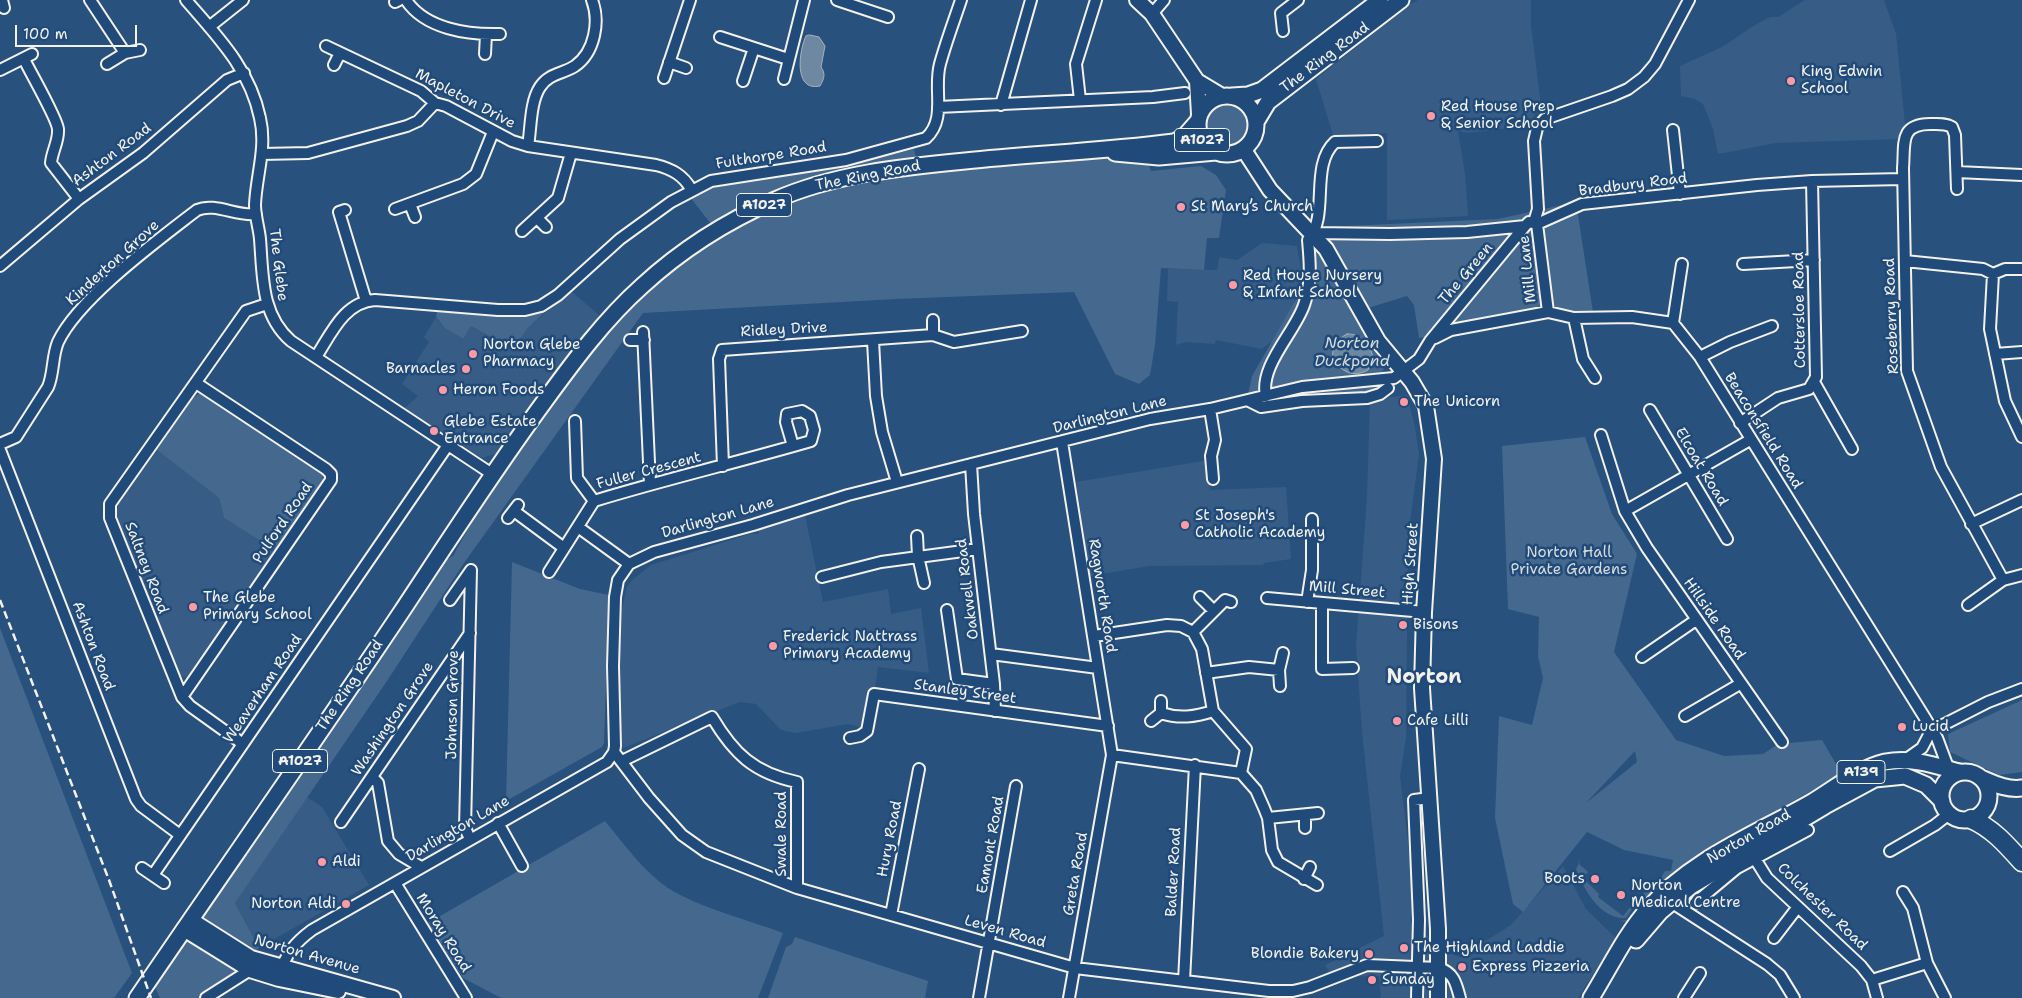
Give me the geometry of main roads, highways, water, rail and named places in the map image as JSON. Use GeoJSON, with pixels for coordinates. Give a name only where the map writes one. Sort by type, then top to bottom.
{"type":"FeatureCollection","features":[{"type":"Feature","properties":{"kind":"highway"},"geometry":{"type":"LineString","coordinates":[[1977,815],[1982,824],[2001,838],[2022,862]]}},
{"type":"Feature","properties":{"kind":"main road"},"geometry":{"type":"LineString","coordinates":[[1137,0],[1152,14],[1197,81],[1248,106],[1256,122]]}},
{"type":"Feature","properties":{"kind":"main road","name":"The Ring Road"},"geometry":{"type":"LineString","coordinates":[[1227,96],[1248,95],[1262,90],[1380,0]]}},
{"type":"Feature","properties":{"kind":"main road","name":"The Ring Road"},"geometry":{"type":"LineString","coordinates":[[1256,122],[1268,102],[1401,0]]}},
{"type":"Feature","properties":{"kind":"main road"},"geometry":{"type":"LineString","coordinates":[[1197,81],[1198,117]]}},
{"type":"Feature","properties":{"kind":"main road","name":"A1027"},"geometry":{"type":"LineString","coordinates":[[1227,96],[1206,105],[1198,117],[1198,132],[1202,140],[1216,152],[1235,154],[1244,150],[1251,143],[1256,122]]}},
{"type":"Feature","properties":{"kind":"main road","name":"The Ring Road"},"geometry":{"type":"LineString","coordinates":[[137,998],[492,474],[575,360],[623,304],[672,261],[744,216],[775,200],[810,187],[877,171],[937,163],[1174,142],[1184,137],[1198,117]]}},
{"type":"Feature","properties":{"kind":"main road","name":"The Ring Road"},"geometry":{"type":"LineString","coordinates":[[1094,150],[1159,157],[1216,152]]}},
{"type":"Feature","properties":{"kind":"main road","name":"High Street"},"geometry":{"type":"LineString","coordinates":[[1244,150],[1266,185],[1314,233],[1326,249],[1378,341],[1403,370],[1426,406],[1433,439],[1434,460],[1424,612],[1422,688],[1439,968],[1438,998]]}},
{"type":"Feature","properties":{"kind":"main road","name":"Norton Road"},"geometry":{"type":"LineString","coordinates":[[1591,998],[1629,935],[1649,908],[1676,880],[1750,850],[1774,824],[1862,772],[1883,762],[1905,760],[1927,763],[1954,771]]}},
{"type":"Feature","properties":{"kind":"main road"},"geometry":{"type":"LineString","coordinates":[[1954,771],[1947,780],[1941,794],[1945,807],[1963,820],[1977,815],[1989,798],[1986,784],[1981,778]]}},
{"type":"Feature","properties":{"kind":"main road","name":"A139"},"geometry":{"type":"LineString","coordinates":[[1954,771],[1967,772],[1981,778],[2018,788]]}},
{"type":"Feature","properties":{"kind":"main road","name":"Norton Road"},"geometry":{"type":"LineString","coordinates":[[1599,998],[1638,938],[1671,902],[1691,886],[1825,806],[1875,779],[1905,776],[1926,785],[1945,807]]}},
{"type":"Feature","properties":{"kind":"main road","name":"A139"},"geometry":{"type":"LineString","coordinates":[[1977,815],[2018,788]]}},
{"type":"Feature","properties":{"kind":"main road","name":"Norton Avenue"},"geometry":{"type":"LineString","coordinates":[[188,925],[251,964],[362,998]]}},
{"type":"Feature","properties":{"kind":"main road","name":"Norton Avenue"},"geometry":{"type":"LineString","coordinates":[[280,973],[393,998]]}},
{"type":"Feature","properties":{"kind":"water"},"geometry":{"type":"Polygon","coordinates":[[[806,36],[819,37],[825,46],[821,67],[824,77],[820,86],[811,86],[805,83],[800,68],[803,42],[806,36]]]}},
{"type":"Feature","properties":{"kind":"water","name":"Norton Duckpond"},"geometry":{"type":"Polygon","coordinates":[[[1347,334],[1360,338],[1370,349],[1373,358],[1368,370],[1357,373],[1348,372],[1333,359],[1335,344],[1347,334]]]}},
{"type":"Feature","properties":{"kind":"railway"},"geometry":{"type":"LineString","coordinates":[[0,600],[109,880],[151,998]]}},
{"type":"Feature","properties":{"kind":"place","name":"King Edwin School"},"geometry":{"type":"Point","coordinates":[1791,81]}},
{"type":"Feature","properties":{"kind":"place","name":"Red House Prep & Senior School"},"geometry":{"type":"Point","coordinates":[1431,116]}},
{"type":"Feature","properties":{"kind":"place","name":"St Mary’s Church"},"geometry":{"type":"Point","coordinates":[1181,207]}},
{"type":"Feature","properties":{"kind":"place","name":"Red House Nursery & Infant School"},"geometry":{"type":"Point","coordinates":[1233,285]}},
{"type":"Feature","properties":{"kind":"place","name":"Norton Glebe Pharmacy"},"geometry":{"type":"Point","coordinates":[473,354]}},
{"type":"Feature","properties":{"kind":"place","name":"Barnacles"},"geometry":{"type":"Point","coordinates":[466,369]}},
{"type":"Feature","properties":{"kind":"place","name":"Heron Foods"},"geometry":{"type":"Point","coordinates":[443,390]}},
{"type":"Feature","properties":{"kind":"place","name":"The Unicorn"},"geometry":{"type":"Point","coordinates":[1404,402]}},
{"type":"Feature","properties":{"kind":"place","name":"Glebe Estate Entrance"},"geometry":{"type":"Point","coordinates":[434,431]}},
{"type":"Feature","properties":{"kind":"place","name":"St Joseph's Catholic Academy"},"geometry":{"type":"Point","coordinates":[1185,525]}},
{"type":"Feature","properties":{"kind":"place","name":"The Glebe Primary School"},"geometry":{"type":"Point","coordinates":[193,607]}},
{"type":"Feature","properties":{"kind":"place","name":"Bisons"},"geometry":{"type":"Point","coordinates":[1403,625]}},
{"type":"Feature","properties":{"kind":"place","name":"Frederick Nattrass Primary Academy"},"geometry":{"type":"Point","coordinates":[773,646]}},
{"type":"Feature","properties":{"kind":"place","name":"Cafe Lilli"},"geometry":{"type":"Point","coordinates":[1397,721]}},
{"type":"Feature","properties":{"kind":"place","name":"Lucid"},"geometry":{"type":"Point","coordinates":[1902,727]}},
{"type":"Feature","properties":{"kind":"place","name":"Aldi"},"geometry":{"type":"Point","coordinates":[322,862]}},
{"type":"Feature","properties":{"kind":"place","name":"Boots"},"geometry":{"type":"Point","coordinates":[1595,879]}},
{"type":"Feature","properties":{"kind":"place","name":"Norton Medical Centre"},"geometry":{"type":"Point","coordinates":[1621,895]}},
{"type":"Feature","properties":{"kind":"place","name":"Norton Aldi"},"geometry":{"type":"Point","coordinates":[346,904]}},
{"type":"Feature","properties":{"kind":"place","name":"The Highland Laddie"},"geometry":{"type":"Point","coordinates":[1404,948]}},
{"type":"Feature","properties":{"kind":"place","name":"Blondie Bakery"},"geometry":{"type":"Point","coordinates":[1369,954]}},
{"type":"Feature","properties":{"kind":"place","name":"Express Pizzeria"},"geometry":{"type":"Point","coordinates":[1462,967]}},
{"type":"Feature","properties":{"kind":"place","name":"Sunday"},"geometry":{"type":"Point","coordinates":[1372,980]}},
{"type":"Feature","properties":{"kind":"district","name":"Norton"},"geometry":{"type":"Point","coordinates":[1424,678]}},
{"type":"Feature","properties":{"kind":"park label","name":"Norton Hall Private Gardens"},"geometry":{"type":"Point","coordinates":[1569,562]}}]}
